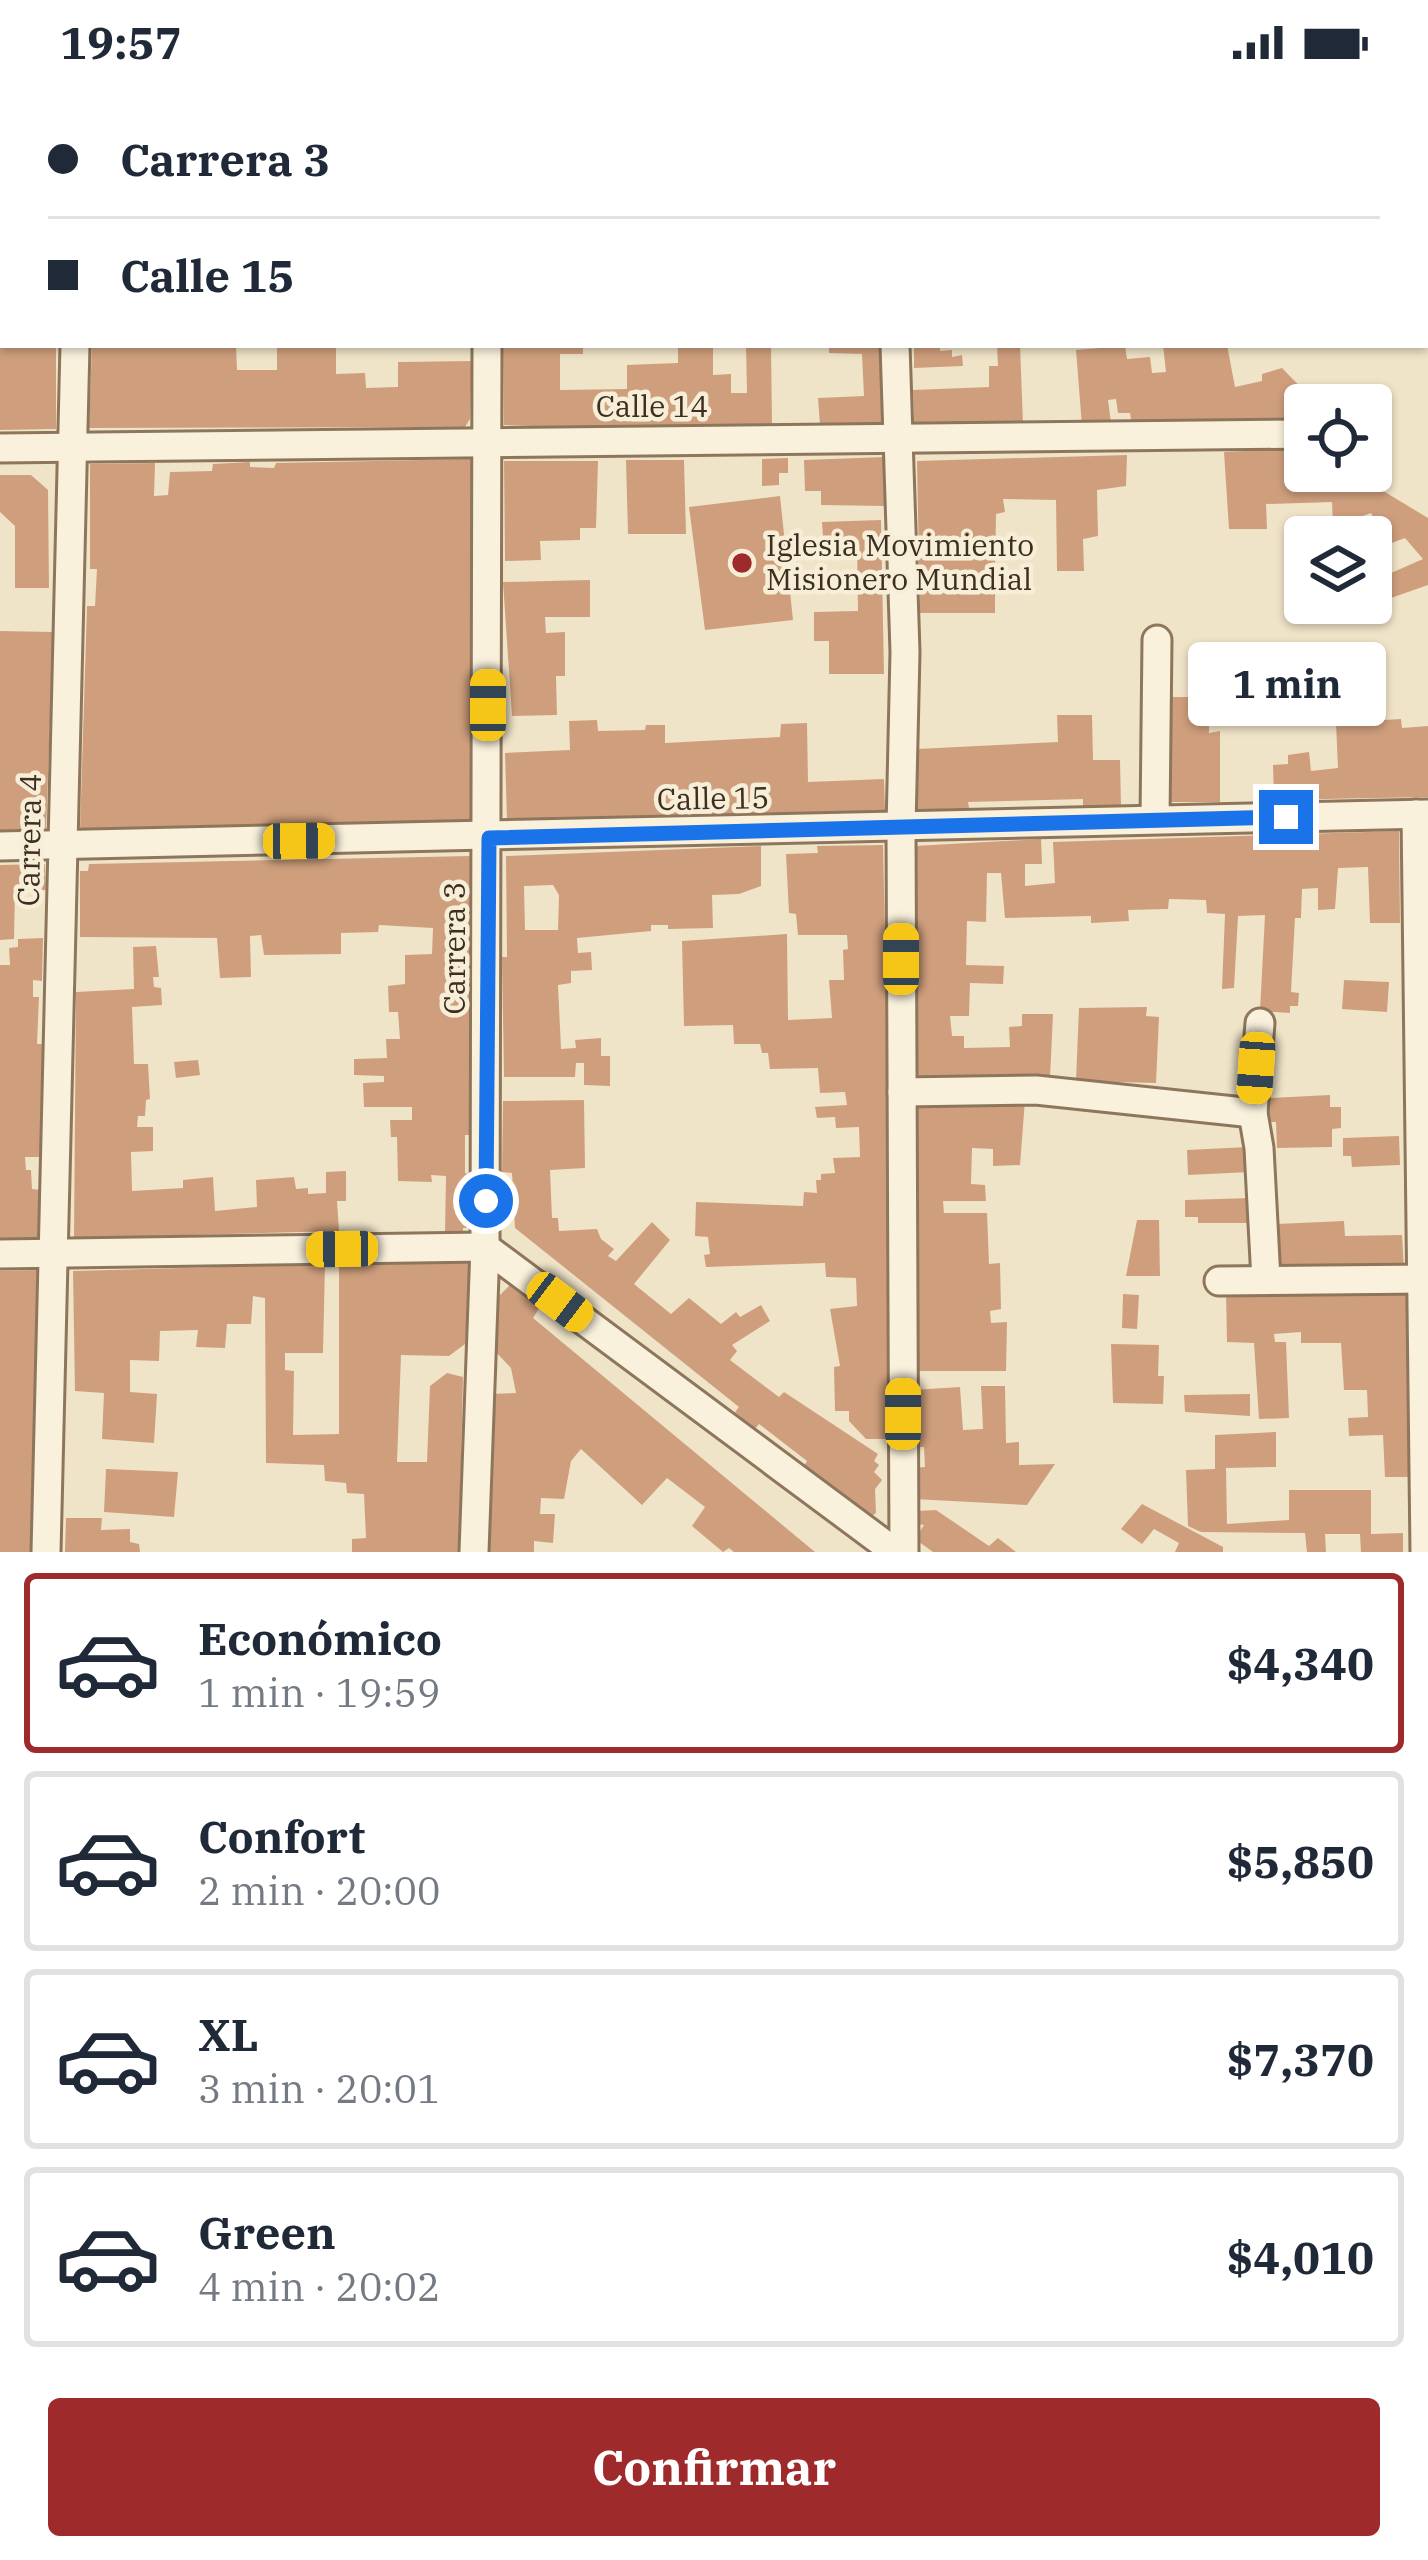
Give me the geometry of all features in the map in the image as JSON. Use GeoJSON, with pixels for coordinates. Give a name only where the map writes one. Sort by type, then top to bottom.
{"type":"FeatureCollection","features":[{"type":"Feature","properties":{"kind":"street","name":"Carrera 4"},"geometry":{"type":"LineString","coordinates":[[46,1552],[75,348]]}},
{"type":"Feature","properties":{"kind":"street","name":"Carrera 3"},"geometry":{"type":"LineString","coordinates":[[474,1552],[485,1247],[487,348]]}},
{"type":"Feature","properties":{"kind":"street"},"geometry":{"type":"LineString","coordinates":[[895,348],[905,652],[899,1552]]}},
{"type":"Feature","properties":{"kind":"street","name":"Calle 14"},"geometry":{"type":"LineString","coordinates":[[0,448],[1284,434]]}},
{"type":"Feature","properties":{"kind":"street"},"geometry":{"type":"LineString","coordinates":[[1155,819],[1157,640]]}},
{"type":"Feature","properties":{"kind":"street"},"geometry":{"type":"LineString","coordinates":[[1422,814],[1425,1552]]}},
{"type":"Feature","properties":{"kind":"street","name":"Calle 15"},"geometry":{"type":"LineString","coordinates":[[0,846],[1422,814]]}},
{"type":"Feature","properties":{"kind":"street"},"geometry":{"type":"LineString","coordinates":[[1260,1023],[1253,1113],[1266,1280]]}},
{"type":"Feature","properties":{"kind":"street"},"geometry":{"type":"LineString","coordinates":[[902,1092],[1036,1090],[1253,1113]]}},
{"type":"Feature","properties":{"kind":"street"},"geometry":{"type":"LineString","coordinates":[[0,1254],[485,1247],[899,1552]]}},
{"type":"Feature","properties":{"kind":"street"},"geometry":{"type":"LineString","coordinates":[[1219,1280],[1425,1279]]}},
{"type":"Feature","properties":{"kind":"building"},"geometry":{"type":"Polygon","coordinates":[[[0,348],[56,348],[56,429],[0,430],[0,348]]]}},
{"type":"Feature","properties":{"kind":"building"},"geometry":{"type":"Polygon","coordinates":[[[92,348],[236,348],[237,370],[277,370],[277,348],[336,348],[336,374],[365,373],[366,388],[398,387],[398,362],[472,361],[470,419],[465,427],[89,428],[92,348]]]}},
{"type":"Feature","properties":{"kind":"building"},"geometry":{"type":"Polygon","coordinates":[[[503,348],[583,348],[583,354],[560,354],[560,390],[627,389],[627,365],[678,363],[678,348],[713,348],[713,375],[731,374],[731,393],[747,393],[746,348],[771,348],[772,424],[627,429],[504,425],[503,348]]]}},
{"type":"Feature","properties":{"kind":"building"},"geometry":{"type":"Polygon","coordinates":[[[829,348],[880,348],[884,426],[820,425],[818,398],[864,396],[862,354],[829,353],[829,348]]]}},
{"type":"Feature","properties":{"kind":"building"},"geometry":{"type":"Polygon","coordinates":[[[914,348],[940,348],[952,350],[952,357],[962,355],[963,366],[914,368],[914,348]]]}},
{"type":"Feature","properties":{"kind":"building"},"geometry":{"type":"Polygon","coordinates":[[[997,348],[1020,348],[1023,424],[914,426],[913,390],[989,387],[989,366],[998,366],[997,348]]]}},
{"type":"Feature","properties":{"kind":"building"},"geometry":{"type":"Polygon","coordinates":[[[1125,348],[1127,359],[1150,357],[1152,373],[1166,372],[1163,348],[1228,348],[1235,387],[1262,381],[1262,374],[1282,368],[1297,384],[1284,384],[1284,422],[1132,425],[1130,413],[1118,413],[1116,399],[1108,400],[1111,423],[1082,426],[1076,350],[1125,348]]]}},
{"type":"Feature","properties":{"kind":"building"},"geometry":{"type":"Polygon","coordinates":[[[1284,449],[1284,492],[1385,492],[1428,518],[1428,585],[1392,598],[1392,573],[1423,559],[1405,538],[1392,543],[1392,516],[1333,516],[1332,502],[1266,504],[1267,529],[1229,529],[1224,452],[1284,449]]]}},
{"type":"Feature","properties":{"kind":"building"},"geometry":{"type":"Polygon","coordinates":[[[1127,455],[1126,486],[1097,490],[1098,536],[1083,539],[1084,571],[1057,571],[1056,500],[1003,499],[1005,512],[996,514],[995,572],[1001,572],[1003,590],[995,591],[995,613],[920,613],[917,461],[1127,455]]]}},
{"type":"Feature","properties":{"kind":"building"},"geometry":{"type":"Polygon","coordinates":[[[885,457],[886,506],[821,505],[821,491],[805,491],[804,460],[885,457]]]}},
{"type":"Feature","properties":{"kind":"building"},"geometry":{"type":"Polygon","coordinates":[[[788,458],[788,473],[779,473],[779,485],[762,486],[762,459],[788,458]]]}},
{"type":"Feature","properties":{"kind":"building"},"geometry":{"type":"Polygon","coordinates":[[[472,459],[475,823],[80,831],[87,606],[95,606],[97,569],[90,569],[90,464],[155,463],[154,496],[168,495],[170,472],[212,471],[213,464],[250,462],[250,467],[274,468],[276,463],[472,459]]]}},
{"type":"Feature","properties":{"kind":"building"},"geometry":{"type":"Polygon","coordinates":[[[626,460],[684,460],[686,534],[628,534],[626,460]]]}},
{"type":"Feature","properties":{"kind":"building"},"geometry":{"type":"Polygon","coordinates":[[[504,461],[598,461],[596,528],[580,528],[580,540],[540,541],[541,560],[505,561],[504,461]]]}},
{"type":"Feature","properties":{"kind":"building"},"geometry":{"type":"Polygon","coordinates":[[[0,475],[31,475],[48,490],[49,588],[15,588],[15,526],[0,512],[0,475]]]}},
{"type":"Feature","properties":{"kind":"building","name":"Iglesia Movimiento Misionero Mundial"},"geometry":{"type":"Polygon","coordinates":[[[780,496],[793,620],[705,630],[689,507],[780,496]]]}},
{"type":"Feature","properties":{"kind":"building"},"geometry":{"type":"Polygon","coordinates":[[[881,520],[884,674],[829,674],[829,641],[814,641],[814,612],[858,611],[857,545],[836,544],[835,538],[823,537],[822,522],[881,520]]]}},
{"type":"Feature","properties":{"kind":"building"},"geometry":{"type":"Polygon","coordinates":[[[590,580],[590,617],[545,617],[546,633],[565,632],[565,676],[556,676],[557,715],[512,716],[503,582],[590,580]]]}},
{"type":"Feature","properties":{"kind":"building"},"geometry":{"type":"Polygon","coordinates":[[[0,631],[53,632],[46,832],[0,833],[0,631]]]}},
{"type":"Feature","properties":{"kind":"building"},"geometry":{"type":"Polygon","coordinates":[[[1172,697],[1194,697],[1195,716],[1209,715],[1209,733],[1220,731],[1220,802],[1168,802],[1172,697]]]}},
{"type":"Feature","properties":{"kind":"building"},"geometry":{"type":"Polygon","coordinates":[[[1057,715],[1092,715],[1093,760],[1120,760],[1121,806],[1083,806],[1083,799],[968,802],[969,808],[917,810],[917,749],[1058,742],[1057,715]]]}},
{"type":"Feature","properties":{"kind":"building"},"geometry":{"type":"Polygon","coordinates":[[[1401,719],[1402,728],[1428,726],[1428,797],[1274,800],[1273,765],[1288,764],[1288,755],[1309,752],[1311,771],[1338,768],[1336,723],[1401,719]]]}},
{"type":"Feature","properties":{"kind":"building"},"geometry":{"type":"Polygon","coordinates":[[[597,720],[598,731],[665,725],[665,743],[780,737],[781,724],[807,723],[808,782],[884,779],[885,811],[712,816],[712,809],[678,810],[678,816],[507,821],[505,753],[570,750],[569,721],[597,720]]]}},
{"type":"Feature","properties":{"kind":"building"},"geometry":{"type":"Polygon","coordinates":[[[1399,831],[1400,923],[1370,923],[1368,867],[1338,868],[1335,909],[1318,910],[1318,888],[1302,889],[1301,918],[1295,918],[1291,992],[1299,993],[1298,1006],[1290,1006],[1290,1013],[1260,1011],[1265,915],[1238,916],[1234,988],[1222,989],[1225,914],[1207,913],[1206,900],[1169,899],[1168,909],[1128,910],[1129,921],[1091,923],[1091,916],[1005,918],[1001,873],[987,873],[986,922],[967,921],[966,965],[1004,966],[1003,984],[970,983],[969,1016],[950,1016],[952,1036],[964,1036],[964,1048],[1010,1047],[1009,1027],[1022,1026],[1022,1014],[1053,1014],[1050,1078],[915,1079],[914,846],[1041,839],[1042,864],[1025,864],[1025,886],[1055,883],[1053,842],[1399,831]]]}},
{"type":"Feature","properties":{"kind":"building"},"geometry":{"type":"Polygon","coordinates":[[[883,845],[888,1439],[866,1439],[849,1421],[849,1411],[835,1411],[834,1367],[840,1366],[830,1309],[857,1306],[856,1278],[826,1277],[825,1263],[706,1267],[708,1237],[695,1236],[696,1202],[803,1206],[804,1192],[817,1193],[816,1180],[821,1180],[821,1174],[835,1173],[833,1158],[860,1157],[859,1127],[836,1128],[835,1117],[817,1118],[815,1107],[847,1105],[845,1092],[820,1093],[818,1068],[770,1069],[768,1053],[762,1053],[760,1044],[734,1044],[733,1025],[684,1026],[682,941],[787,934],[788,1020],[832,1018],[829,980],[844,980],[847,935],[798,935],[796,914],[789,913],[786,854],[818,853],[817,846],[883,845]]]}},
{"type":"Feature","properties":{"kind":"building"},"geometry":{"type":"Polygon","coordinates":[[[761,846],[761,886],[739,894],[712,895],[713,928],[651,925],[651,931],[577,938],[578,953],[591,952],[592,970],[571,971],[571,983],[558,985],[561,1049],[576,1048],[575,1040],[601,1038],[601,1056],[610,1056],[610,1086],[584,1085],[584,1063],[576,1063],[575,1077],[504,1077],[506,856],[761,846]],[[553,885],[524,886],[525,930],[558,930],[559,895],[553,885]]]}},
{"type":"Feature","properties":{"kind":"building"},"geometry":{"type":"Polygon","coordinates":[[[471,856],[473,1135],[465,1135],[465,1173],[471,1174],[470,1228],[463,1228],[463,1233],[445,1233],[446,1176],[431,1175],[432,1182],[398,1181],[397,1137],[391,1137],[390,1120],[412,1120],[412,1107],[364,1107],[363,1083],[384,1082],[384,1076],[354,1075],[354,1059],[387,1058],[386,1039],[400,1039],[398,1012],[389,1012],[388,986],[405,984],[405,955],[432,954],[433,928],[379,925],[378,932],[341,933],[341,954],[264,955],[261,935],[250,936],[251,977],[220,978],[217,938],[80,937],[80,871],[88,871],[89,864],[471,856]]]}},
{"type":"Feature","properties":{"kind":"building"},"geometry":{"type":"Polygon","coordinates":[[[45,864],[46,890],[15,890],[14,939],[0,940],[0,865],[45,864]]]}},
{"type":"Feature","properties":{"kind":"building"},"geometry":{"type":"Polygon","coordinates":[[[43,938],[42,981],[33,980],[33,997],[39,997],[37,1044],[42,1044],[42,1157],[25,1157],[32,1189],[41,1190],[44,1227],[38,1227],[38,1240],[0,1241],[0,965],[10,965],[9,948],[18,947],[18,939],[43,938]]]}},
{"type":"Feature","properties":{"kind":"building"},"geometry":{"type":"Polygon","coordinates":[[[156,946],[159,977],[153,977],[154,987],[161,988],[162,1005],[132,1007],[134,1064],[148,1064],[150,1099],[145,1116],[138,1116],[137,1127],[153,1127],[153,1151],[131,1152],[132,1191],[183,1188],[183,1180],[213,1177],[215,1211],[257,1207],[256,1180],[294,1177],[296,1189],[326,1193],[326,1172],[346,1171],[346,1201],[337,1201],[339,1231],[74,1238],[76,992],[134,989],[133,947],[156,946]]]}},
{"type":"Feature","properties":{"kind":"building"},"geometry":{"type":"Polygon","coordinates":[[[1344,980],[1389,982],[1387,1012],[1342,1009],[1344,980]]]}},
{"type":"Feature","properties":{"kind":"building"},"geometry":{"type":"Polygon","coordinates":[[[1147,1007],[1146,1016],[1159,1017],[1156,1083],[1076,1081],[1079,1008],[1147,1007]]]}},
{"type":"Feature","properties":{"kind":"building"},"geometry":{"type":"Polygon","coordinates":[[[198,1060],[200,1075],[176,1078],[174,1062],[198,1060]]]}},
{"type":"Feature","properties":{"kind":"building"},"geometry":{"type":"Polygon","coordinates":[[[1330,1095],[1330,1107],[1341,1107],[1341,1128],[1332,1129],[1332,1147],[1277,1148],[1276,1122],[1270,1122],[1268,1098],[1330,1095]]]}},
{"type":"Feature","properties":{"kind":"building"},"geometry":{"type":"Polygon","coordinates":[[[584,1100],[585,1168],[550,1170],[552,1218],[558,1218],[559,1231],[597,1229],[614,1249],[608,1256],[616,1261],[652,1222],[670,1240],[634,1284],[671,1314],[689,1298],[721,1324],[736,1312],[740,1317],[761,1305],[770,1321],[732,1345],[737,1351],[730,1360],[779,1397],[784,1392],[878,1454],[874,1472],[882,1480],[875,1489],[876,1513],[870,1517],[759,1424],[755,1429],[735,1412],[739,1407],[515,1228],[512,1173],[502,1172],[503,1101],[584,1100]]]}},
{"type":"Feature","properties":{"kind":"building"},"geometry":{"type":"Polygon","coordinates":[[[1025,1100],[1020,1165],[993,1166],[993,1149],[972,1148],[971,1184],[985,1185],[986,1201],[943,1201],[944,1213],[987,1213],[989,1264],[1000,1263],[1001,1309],[990,1311],[991,1323],[1007,1322],[1006,1371],[914,1371],[912,1103],[1025,1100]]]}},
{"type":"Feature","properties":{"kind":"building"},"geometry":{"type":"Polygon","coordinates":[[[1399,1136],[1400,1165],[1352,1167],[1351,1156],[1343,1156],[1343,1138],[1399,1136]]]}},
{"type":"Feature","properties":{"kind":"building"},"geometry":{"type":"Polygon","coordinates":[[[1248,1147],[1250,1172],[1188,1175],[1187,1150],[1248,1147]]]}},
{"type":"Feature","properties":{"kind":"building"},"geometry":{"type":"Polygon","coordinates":[[[1252,1198],[1252,1223],[1198,1223],[1198,1217],[1185,1217],[1185,1200],[1252,1198]]]}},
{"type":"Feature","properties":{"kind":"building"},"geometry":{"type":"Polygon","coordinates":[[[1137,1220],[1159,1220],[1160,1276],[1126,1276],[1137,1220]]]}},
{"type":"Feature","properties":{"kind":"building"},"geometry":{"type":"Polygon","coordinates":[[[1344,1221],[1345,1236],[1402,1235],[1404,1269],[1278,1270],[1277,1224],[1344,1221]]]}},
{"type":"Feature","properties":{"kind":"building"},"geometry":{"type":"Polygon","coordinates":[[[471,1262],[465,1344],[449,1356],[401,1355],[397,1462],[427,1462],[430,1386],[447,1373],[463,1377],[459,1552],[352,1552],[352,1539],[366,1538],[364,1494],[347,1493],[346,1483],[325,1481],[324,1465],[266,1463],[265,1298],[253,1296],[251,1324],[227,1324],[225,1348],[196,1347],[198,1330],[160,1331],[159,1361],[130,1360],[130,1392],[157,1394],[154,1443],[102,1439],[104,1393],[75,1391],[73,1271],[325,1264],[323,1353],[285,1353],[285,1370],[294,1371],[293,1435],[339,1434],[339,1265],[471,1262]]]}},
{"type":"Feature","properties":{"kind":"building"},"geometry":{"type":"Polygon","coordinates":[[[37,1270],[32,1552],[0,1552],[0,1271],[37,1270]]]}},
{"type":"Feature","properties":{"kind":"building"},"geometry":{"type":"Polygon","coordinates":[[[512,1283],[541,1305],[533,1318],[815,1552],[734,1552],[729,1548],[723,1552],[692,1526],[705,1507],[667,1478],[642,1505],[581,1449],[571,1461],[564,1499],[541,1498],[540,1514],[555,1514],[553,1543],[534,1541],[534,1552],[488,1552],[490,1394],[516,1393],[511,1368],[493,1349],[494,1301],[512,1283]]]}},
{"type":"Feature","properties":{"kind":"building"},"geometry":{"type":"Polygon","coordinates":[[[1406,1291],[1411,1477],[1385,1477],[1383,1435],[1349,1436],[1348,1418],[1368,1417],[1367,1390],[1344,1390],[1341,1343],[1301,1343],[1301,1332],[1274,1334],[1275,1342],[1286,1342],[1289,1418],[1259,1419],[1254,1343],[1227,1342],[1226,1292],[1406,1291]]]}},
{"type":"Feature","properties":{"kind":"building"},"geometry":{"type":"Polygon","coordinates":[[[1123,1294],[1139,1295],[1137,1329],[1122,1328],[1123,1294]]]}},
{"type":"Feature","properties":{"kind":"building"},"geometry":{"type":"Polygon","coordinates":[[[1111,1344],[1159,1345],[1163,1404],[1113,1403],[1111,1344]]]}},
{"type":"Feature","properties":{"kind":"building"},"geometry":{"type":"Polygon","coordinates":[[[981,1386],[1005,1386],[1006,1443],[1019,1442],[1019,1465],[1055,1464],[1027,1505],[914,1499],[912,1468],[925,1467],[924,1447],[914,1447],[912,1390],[960,1387],[963,1430],[983,1429],[981,1386]]]}},
{"type":"Feature","properties":{"kind":"building"},"geometry":{"type":"Polygon","coordinates":[[[1250,1394],[1250,1416],[1185,1412],[1184,1395],[1250,1394]]]}},
{"type":"Feature","properties":{"kind":"building"},"geometry":{"type":"Polygon","coordinates":[[[1276,1432],[1276,1467],[1226,1468],[1227,1524],[1289,1520],[1289,1490],[1371,1490],[1371,1534],[1403,1533],[1403,1552],[1361,1552],[1360,1534],[1325,1534],[1326,1552],[1307,1552],[1305,1533],[1201,1532],[1188,1526],[1186,1470],[1215,1469],[1215,1435],[1276,1432]]]}},
{"type":"Feature","properties":{"kind":"building"},"geometry":{"type":"Polygon","coordinates":[[[106,1469],[178,1472],[174,1517],[104,1512],[106,1469]]]}},
{"type":"Feature","properties":{"kind":"building"},"geometry":{"type":"Polygon","coordinates":[[[1142,1504],[1223,1547],[1223,1552],[1175,1552],[1179,1543],[1154,1529],[1142,1544],[1121,1529],[1142,1504]]]}},
{"type":"Feature","properties":{"kind":"building"},"geometry":{"type":"Polygon","coordinates":[[[936,1510],[989,1546],[998,1538],[1016,1552],[933,1552],[915,1539],[924,1525],[918,1524],[917,1511],[936,1510]]]}},
{"type":"Feature","properties":{"kind":"building"},"geometry":{"type":"Polygon","coordinates":[[[66,1518],[102,1518],[101,1530],[130,1529],[130,1542],[139,1544],[140,1552],[65,1552],[66,1518]]]}},
{"type":"Feature","properties":{"kind":"place","name":"Iglesia Movimiento Misionero Mundial"},"geometry":{"type":"Point","coordinates":[742,563]}},
{"type":"Feature","properties":{"kind":"route"},"geometry":{"type":"LineString","coordinates":[[486,1201],[489,838],[1286,817]]}}]}
